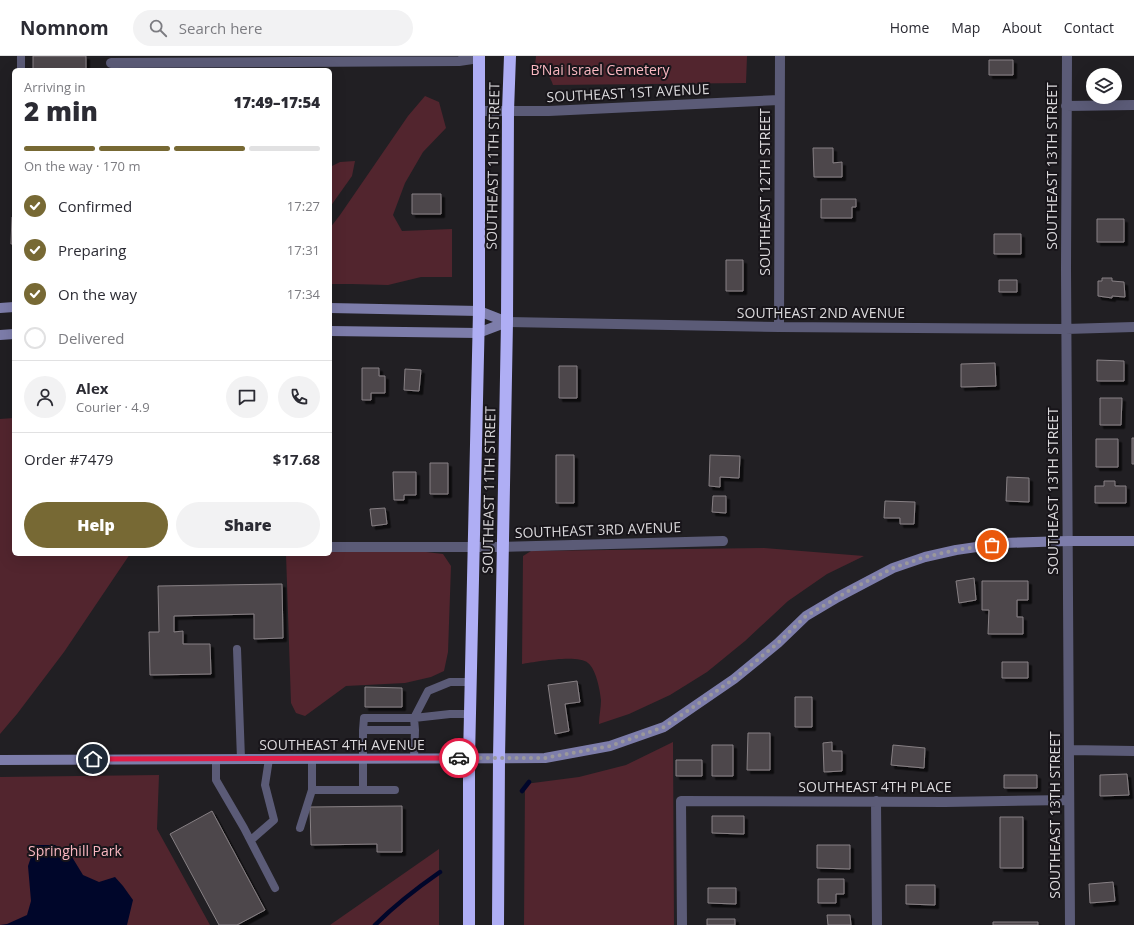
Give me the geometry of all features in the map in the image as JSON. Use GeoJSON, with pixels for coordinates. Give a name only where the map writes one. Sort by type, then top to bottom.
{"type":"FeatureCollection","features":[{"type":"Feature","properties":{"kind":"highway","name":"SOUTHEAST 11TH STREET"},"geometry":{"type":"LineString","coordinates":[[498,925],[499,758],[510,56]]}},
{"type":"Feature","properties":{"kind":"highway","name":"SOUTHEAST 11TH STREET"},"geometry":{"type":"LineString","coordinates":[[469,925],[469,758],[479,311],[479,57]]}},
{"type":"Feature","properties":{"kind":"street","name":"SOUTHEAST 12TH STREET"},"geometry":{"type":"LineString","coordinates":[[779,327],[780,56]]}},
{"type":"Feature","properties":{"kind":"street","name":"SOUTHEAST 13TH STREET"},"geometry":{"type":"LineString","coordinates":[[1067,56],[1066,329],[1070,925]]}},
{"type":"Feature","properties":{"kind":"street"},"geometry":{"type":"LineString","coordinates":[[111,63],[374,59],[459,61],[479,57]]}},
{"type":"Feature","properties":{"kind":"street","name":"SOUTHEAST 1ST AVENUE"},"geometry":{"type":"LineString","coordinates":[[479,111],[557,110],[779,100]]}},
{"type":"Feature","properties":{"kind":"street"},"geometry":{"type":"LineString","coordinates":[[1066,106],[1134,106]]}},
{"type":"Feature","properties":{"kind":"street"},"geometry":{"type":"LineString","coordinates":[[0,308],[12,307]]}},
{"type":"Feature","properties":{"kind":"street","name":"SOUTHEAST 2ND AVENUE"},"geometry":{"type":"LineString","coordinates":[[332,308],[479,311],[507,322],[779,327],[1134,328]]}},
{"type":"Feature","properties":{"kind":"street","name":"SOUTHEAST 2ND AVENUE"},"geometry":{"type":"LineString","coordinates":[[332,331],[478,333],[507,322]]}},
{"type":"Feature","properties":{"kind":"street"},"geometry":{"type":"LineString","coordinates":[[0,335],[12,334]]}},
{"type":"Feature","properties":{"kind":"street","name":"SOUTHEAST 3RD AVENUE"},"geometry":{"type":"LineString","coordinates":[[332,547],[503,547],[723,541]]}},
{"type":"Feature","properties":{"kind":"street"},"geometry":{"type":"LineString","coordinates":[[1068,541],[1134,541]]}},
{"type":"Feature","properties":{"kind":"street","name":"SOUTHEAST 4TH AVENUE"},"geometry":{"type":"LineString","coordinates":[[0,760],[545,758],[610,746],[664,727],[734,679],[778,643],[806,616],[845,593],[893,568],[925,557],[956,550],[1004,543],[1068,541]]}},
{"type":"Feature","properties":{"kind":"street"},"geometry":{"type":"LineString","coordinates":[[1069,750],[1134,751]]}},
{"type":"Feature","properties":{"kind":"street","name":"SOUTHEAST 4TH PLACE"},"geometry":{"type":"LineString","coordinates":[[682,925],[681,801],[945,802],[1069,800]]}},
{"type":"Feature","properties":{"kind":"street"},"geometry":{"type":"LineString","coordinates":[[876,801],[878,925]]}},
{"type":"Feature","properties":{"kind":"lane"},"geometry":{"type":"LineString","coordinates":[[21,56],[21,68]]}},
{"type":"Feature","properties":{"kind":"lane"},"geometry":{"type":"LineString","coordinates":[[237,649],[241,759]]}},
{"type":"Feature","properties":{"kind":"lane"},"geometry":{"type":"LineString","coordinates":[[414,758],[414,718],[428,691],[450,682],[471,682]]}},
{"type":"Feature","properties":{"kind":"lane"},"geometry":{"type":"LineString","coordinates":[[363,790],[364,718],[414,718],[450,714],[470,714]]}},
{"type":"Feature","properties":{"kind":"lane"},"geometry":{"type":"LineString","coordinates":[[363,730],[415,730]]}},
{"type":"Feature","properties":{"kind":"lane"},"geometry":{"type":"LineString","coordinates":[[216,759],[216,780],[251,840],[275,888]]}},
{"type":"Feature","properties":{"kind":"lane"},"geometry":{"type":"LineString","coordinates":[[251,840],[274,820],[265,785],[269,759]]}},
{"type":"Feature","properties":{"kind":"lane"},"geometry":{"type":"LineString","coordinates":[[300,828],[312,790],[312,759]]}},
{"type":"Feature","properties":{"kind":"lane"},"geometry":{"type":"LineString","coordinates":[[312,790],[395,790]]}},
{"type":"Feature","properties":{"kind":"green space","name":"B’Nai Israel Cemetery"},"geometry":{"type":"Polygon","coordinates":[[[536,56],[747,56],[746,83],[553,85],[547,74],[535,66],[536,56]]]}},
{"type":"Feature","properties":{"kind":"green space"},"geometry":{"type":"Polygon","coordinates":[[[425,96],[439,102],[446,128],[423,152],[405,183],[393,215],[402,231],[452,229],[452,277],[421,277],[388,285],[332,284],[332,225],[408,116],[425,96]]]}},
{"type":"Feature","properties":{"kind":"green space"},"geometry":{"type":"Polygon","coordinates":[[[355,161],[352,176],[332,204],[332,166],[340,162],[355,161]]]}},
{"type":"Feature","properties":{"kind":"green space"},"geometry":{"type":"Polygon","coordinates":[[[12,418],[12,556],[129,556],[64,652],[0,734],[0,419],[12,418]]]}},
{"type":"Feature","properties":{"kind":"green space"},"geometry":{"type":"Polygon","coordinates":[[[764,548],[864,556],[827,574],[788,601],[745,641],[707,672],[670,695],[629,714],[599,724],[601,700],[600,691],[593,670],[588,663],[583,660],[566,659],[546,660],[522,664],[523,556],[531,551],[764,548]]]}},
{"type":"Feature","properties":{"kind":"green space"},"geometry":{"type":"Polygon","coordinates":[[[332,551],[418,551],[443,554],[451,566],[448,652],[444,671],[431,677],[405,683],[346,686],[305,716],[296,713],[291,703],[286,556],[332,556],[332,551]]]}},
{"type":"Feature","properties":{"kind":"green space"},"geometry":{"type":"Polygon","coordinates":[[[673,742],[674,925],[524,925],[525,784],[579,777],[626,765],[673,742]]]}},
{"type":"Feature","properties":{"kind":"green space","name":"Springhill Park"},"geometry":{"type":"Polygon","coordinates":[[[159,775],[157,829],[210,925],[0,925],[0,777],[159,775]]]}},
{"type":"Feature","properties":{"kind":"green space"},"geometry":{"type":"Polygon","coordinates":[[[439,849],[439,925],[330,925],[439,849]]]}},
{"type":"Feature","properties":{"kind":"water"},"geometry":{"type":"Polygon","coordinates":[[[35,845],[55,845],[72,857],[83,875],[99,882],[115,877],[133,900],[127,925],[0,925],[7,924],[27,915],[31,901],[28,866],[35,845]]]}},
{"type":"Feature","properties":{"kind":"building"},"geometry":{"type":"Polygon","coordinates":[[[33,56],[86,56],[86,68],[33,68],[33,56]]]}},
{"type":"Feature","properties":{"kind":"building"},"geometry":{"type":"Polygon","coordinates":[[[989,60],[1013,60],[1013,75],[989,75],[989,60]]]}},
{"type":"Feature","properties":{"kind":"building"},"geometry":{"type":"Polygon","coordinates":[[[813,148],[833,148],[833,163],[842,162],[842,177],[814,177],[813,148]]]}},
{"type":"Feature","properties":{"kind":"building"},"geometry":{"type":"Polygon","coordinates":[[[412,194],[441,194],[441,214],[412,214],[412,194]]]}},
{"type":"Feature","properties":{"kind":"building"},"geometry":{"type":"Polygon","coordinates":[[[821,199],[856,199],[856,207],[852,207],[852,218],[821,218],[821,199]]]}},
{"type":"Feature","properties":{"kind":"building"},"geometry":{"type":"Polygon","coordinates":[[[12,217],[12,244],[11,244],[12,217]]]}},
{"type":"Feature","properties":{"kind":"building"},"geometry":{"type":"Polygon","coordinates":[[[1097,219],[1124,219],[1124,242],[1097,242],[1097,219]]]}},
{"type":"Feature","properties":{"kind":"building"},"geometry":{"type":"Polygon","coordinates":[[[994,234],[1021,234],[1021,254],[994,254],[994,234]]]}},
{"type":"Feature","properties":{"kind":"building"},"geometry":{"type":"Polygon","coordinates":[[[726,260],[743,260],[743,291],[726,291],[726,260]]]}},
{"type":"Feature","properties":{"kind":"building"},"geometry":{"type":"Polygon","coordinates":[[[1102,278],[1112,278],[1112,281],[1124,282],[1125,297],[1112,296],[1112,298],[1098,296],[1098,281],[1102,281],[1102,278]]]}},
{"type":"Feature","properties":{"kind":"building"},"geometry":{"type":"Polygon","coordinates":[[[999,280],[1017,280],[1017,292],[999,292],[999,280]]]}},
{"type":"Feature","properties":{"kind":"building"},"geometry":{"type":"Polygon","coordinates":[[[1097,360],[1124,361],[1124,381],[1097,381],[1097,360]]]}},
{"type":"Feature","properties":{"kind":"building"},"geometry":{"type":"Polygon","coordinates":[[[995,363],[996,386],[961,387],[961,364],[995,363]]]}},
{"type":"Feature","properties":{"kind":"building"},"geometry":{"type":"Polygon","coordinates":[[[559,366],[577,366],[577,398],[559,398],[559,366]]]}},
{"type":"Feature","properties":{"kind":"building"},"geometry":{"type":"Polygon","coordinates":[[[362,368],[379,368],[379,376],[385,376],[385,393],[371,393],[371,400],[362,400],[362,368]]]}},
{"type":"Feature","properties":{"kind":"building"},"geometry":{"type":"Polygon","coordinates":[[[405,369],[421,370],[419,391],[404,390],[405,369]]]}},
{"type":"Feature","properties":{"kind":"building"},"geometry":{"type":"Polygon","coordinates":[[[1100,398],[1122,398],[1121,425],[1100,425],[1100,398]]]}},
{"type":"Feature","properties":{"kind":"building"},"geometry":{"type":"Polygon","coordinates":[[[1132,438],[1134,438],[1134,464],[1132,464],[1132,438]]]}},
{"type":"Feature","properties":{"kind":"building"},"geometry":{"type":"Polygon","coordinates":[[[1096,439],[1118,439],[1118,467],[1096,467],[1096,439]]]}},
{"type":"Feature","properties":{"kind":"building"},"geometry":{"type":"Polygon","coordinates":[[[556,455],[574,455],[574,503],[556,503],[556,455]]]}},
{"type":"Feature","properties":{"kind":"building"},"geometry":{"type":"Polygon","coordinates":[[[710,455],[740,456],[739,478],[720,477],[720,487],[709,486],[710,455]]]}},
{"type":"Feature","properties":{"kind":"building"},"geometry":{"type":"Polygon","coordinates":[[[430,463],[448,463],[448,494],[430,494],[430,463]]]}},
{"type":"Feature","properties":{"kind":"building"},"geometry":{"type":"Polygon","coordinates":[[[393,472],[416,472],[416,495],[404,495],[404,500],[394,500],[393,472]]]}},
{"type":"Feature","properties":{"kind":"building"},"geometry":{"type":"Polygon","coordinates":[[[1007,477],[1029,478],[1029,502],[1006,501],[1007,477]]]}},
{"type":"Feature","properties":{"kind":"building"},"geometry":{"type":"Polygon","coordinates":[[[1104,481],[1115,481],[1115,486],[1126,486],[1126,503],[1095,503],[1095,486],[1104,486],[1104,481]]]}},
{"type":"Feature","properties":{"kind":"building"},"geometry":{"type":"Polygon","coordinates":[[[713,496],[726,496],[726,513],[712,512],[713,496]]]}},
{"type":"Feature","properties":{"kind":"building"},"geometry":{"type":"Polygon","coordinates":[[[885,501],[915,502],[914,524],[900,524],[900,518],[884,518],[885,501]]]}},
{"type":"Feature","properties":{"kind":"building"},"geometry":{"type":"Polygon","coordinates":[[[385,508],[387,524],[372,526],[370,509],[385,508]]]}},
{"type":"Feature","properties":{"kind":"building"},"geometry":{"type":"Polygon","coordinates":[[[974,578],[976,600],[959,603],[956,581],[974,578]]]}},
{"type":"Feature","properties":{"kind":"building"},"geometry":{"type":"Polygon","coordinates":[[[982,581],[1028,581],[1028,600],[1017,600],[1017,617],[1023,617],[1023,634],[988,634],[989,610],[982,610],[982,581]]]}},
{"type":"Feature","properties":{"kind":"building"},"geometry":{"type":"Polygon","coordinates":[[[282,584],[283,638],[254,639],[254,614],[174,616],[174,632],[183,631],[183,644],[210,644],[211,674],[150,675],[149,632],[159,632],[158,586],[282,584]]]}},
{"type":"Feature","properties":{"kind":"building"},"geometry":{"type":"Polygon","coordinates":[[[1002,662],[1028,662],[1028,678],[1002,678],[1002,662]]]}},
{"type":"Feature","properties":{"kind":"building"},"geometry":{"type":"Polygon","coordinates":[[[577,681],[580,702],[565,704],[569,731],[555,734],[548,685],[577,681]]]}},
{"type":"Feature","properties":{"kind":"building"},"geometry":{"type":"Polygon","coordinates":[[[365,687],[402,688],[402,707],[365,707],[365,687]]]}},
{"type":"Feature","properties":{"kind":"building"},"geometry":{"type":"Polygon","coordinates":[[[795,697],[812,697],[812,727],[795,727],[795,697]]]}},
{"type":"Feature","properties":{"kind":"building"},"geometry":{"type":"Polygon","coordinates":[[[748,733],[770,733],[770,770],[747,770],[748,733]]]}},
{"type":"Feature","properties":{"kind":"building"},"geometry":{"type":"Polygon","coordinates":[[[832,742],[832,751],[842,751],[842,771],[824,772],[823,743],[832,742]]]}},
{"type":"Feature","properties":{"kind":"building"},"geometry":{"type":"Polygon","coordinates":[[[712,745],[733,745],[733,776],[712,776],[712,745]]]}},
{"type":"Feature","properties":{"kind":"building"},"geometry":{"type":"Polygon","coordinates":[[[893,745],[925,748],[924,768],[891,765],[893,745]]]}},
{"type":"Feature","properties":{"kind":"building"},"geometry":{"type":"Polygon","coordinates":[[[676,760],[702,760],[702,776],[676,776],[676,760]]]}},
{"type":"Feature","properties":{"kind":"building"},"geometry":{"type":"Polygon","coordinates":[[[1127,774],[1129,795],[1100,796],[1100,775],[1127,774]]]}},
{"type":"Feature","properties":{"kind":"building"},"geometry":{"type":"Polygon","coordinates":[[[1004,775],[1037,775],[1037,788],[1004,788],[1004,775]]]}},
{"type":"Feature","properties":{"kind":"building"},"geometry":{"type":"Polygon","coordinates":[[[402,806],[402,852],[377,852],[377,844],[311,845],[310,807],[402,806]]]}},
{"type":"Feature","properties":{"kind":"building"},"geometry":{"type":"Polygon","coordinates":[[[212,811],[265,910],[237,925],[219,925],[170,834],[212,811]]]}},
{"type":"Feature","properties":{"kind":"building"},"geometry":{"type":"Polygon","coordinates":[[[712,816],[744,816],[744,834],[712,833],[712,816]]]}},
{"type":"Feature","properties":{"kind":"building"},"geometry":{"type":"Polygon","coordinates":[[[1000,817],[1023,817],[1023,868],[1000,868],[1000,817]]]}},
{"type":"Feature","properties":{"kind":"building"},"geometry":{"type":"Polygon","coordinates":[[[817,845],[850,845],[850,869],[817,868],[817,845]]]}},
{"type":"Feature","properties":{"kind":"building"},"geometry":{"type":"Polygon","coordinates":[[[818,879],[844,879],[844,894],[836,894],[836,903],[818,903],[818,879]]]}},
{"type":"Feature","properties":{"kind":"building"},"geometry":{"type":"Polygon","coordinates":[[[1113,882],[1115,901],[1090,903],[1089,884],[1113,882]]]}},
{"type":"Feature","properties":{"kind":"building"},"geometry":{"type":"Polygon","coordinates":[[[906,885],[935,885],[935,905],[906,904],[906,885]]]}},
{"type":"Feature","properties":{"kind":"building"},"geometry":{"type":"Polygon","coordinates":[[[708,888],[736,888],[736,904],[708,903],[708,888]]]}},
{"type":"Feature","properties":{"kind":"building"},"geometry":{"type":"Polygon","coordinates":[[[827,915],[850,915],[851,925],[828,925],[827,915]]]}},
{"type":"Feature","properties":{"kind":"building"},"geometry":{"type":"Polygon","coordinates":[[[707,919],[735,919],[735,925],[707,925],[707,919]]]}},
{"type":"Feature","properties":{"kind":"building"},"geometry":{"type":"Polygon","coordinates":[[[993,922],[1038,922],[1038,925],[993,925],[993,922]]]}},
{"type":"Feature","properties":{"kind":"waterway"},"geometry":{"type":"LineString","coordinates":[[522,791],[529,782]]}},
{"type":"Feature","properties":{"kind":"waterway"},"geometry":{"type":"LineString","coordinates":[[375,925],[406,897],[440,872]]}},
{"type":"Feature","properties":{"kind":"way so far"},"geometry":{"type":"LineString","coordinates":[[459,758],[545,758],[610,746],[664,727],[734,679],[778,643],[806,616],[852,589],[893,568],[925,557],[956,550],[992,545]]}},
{"type":"Feature","properties":{"kind":"route"},"geometry":{"type":"LineString","coordinates":[[93,759],[459,758]]}}]}
